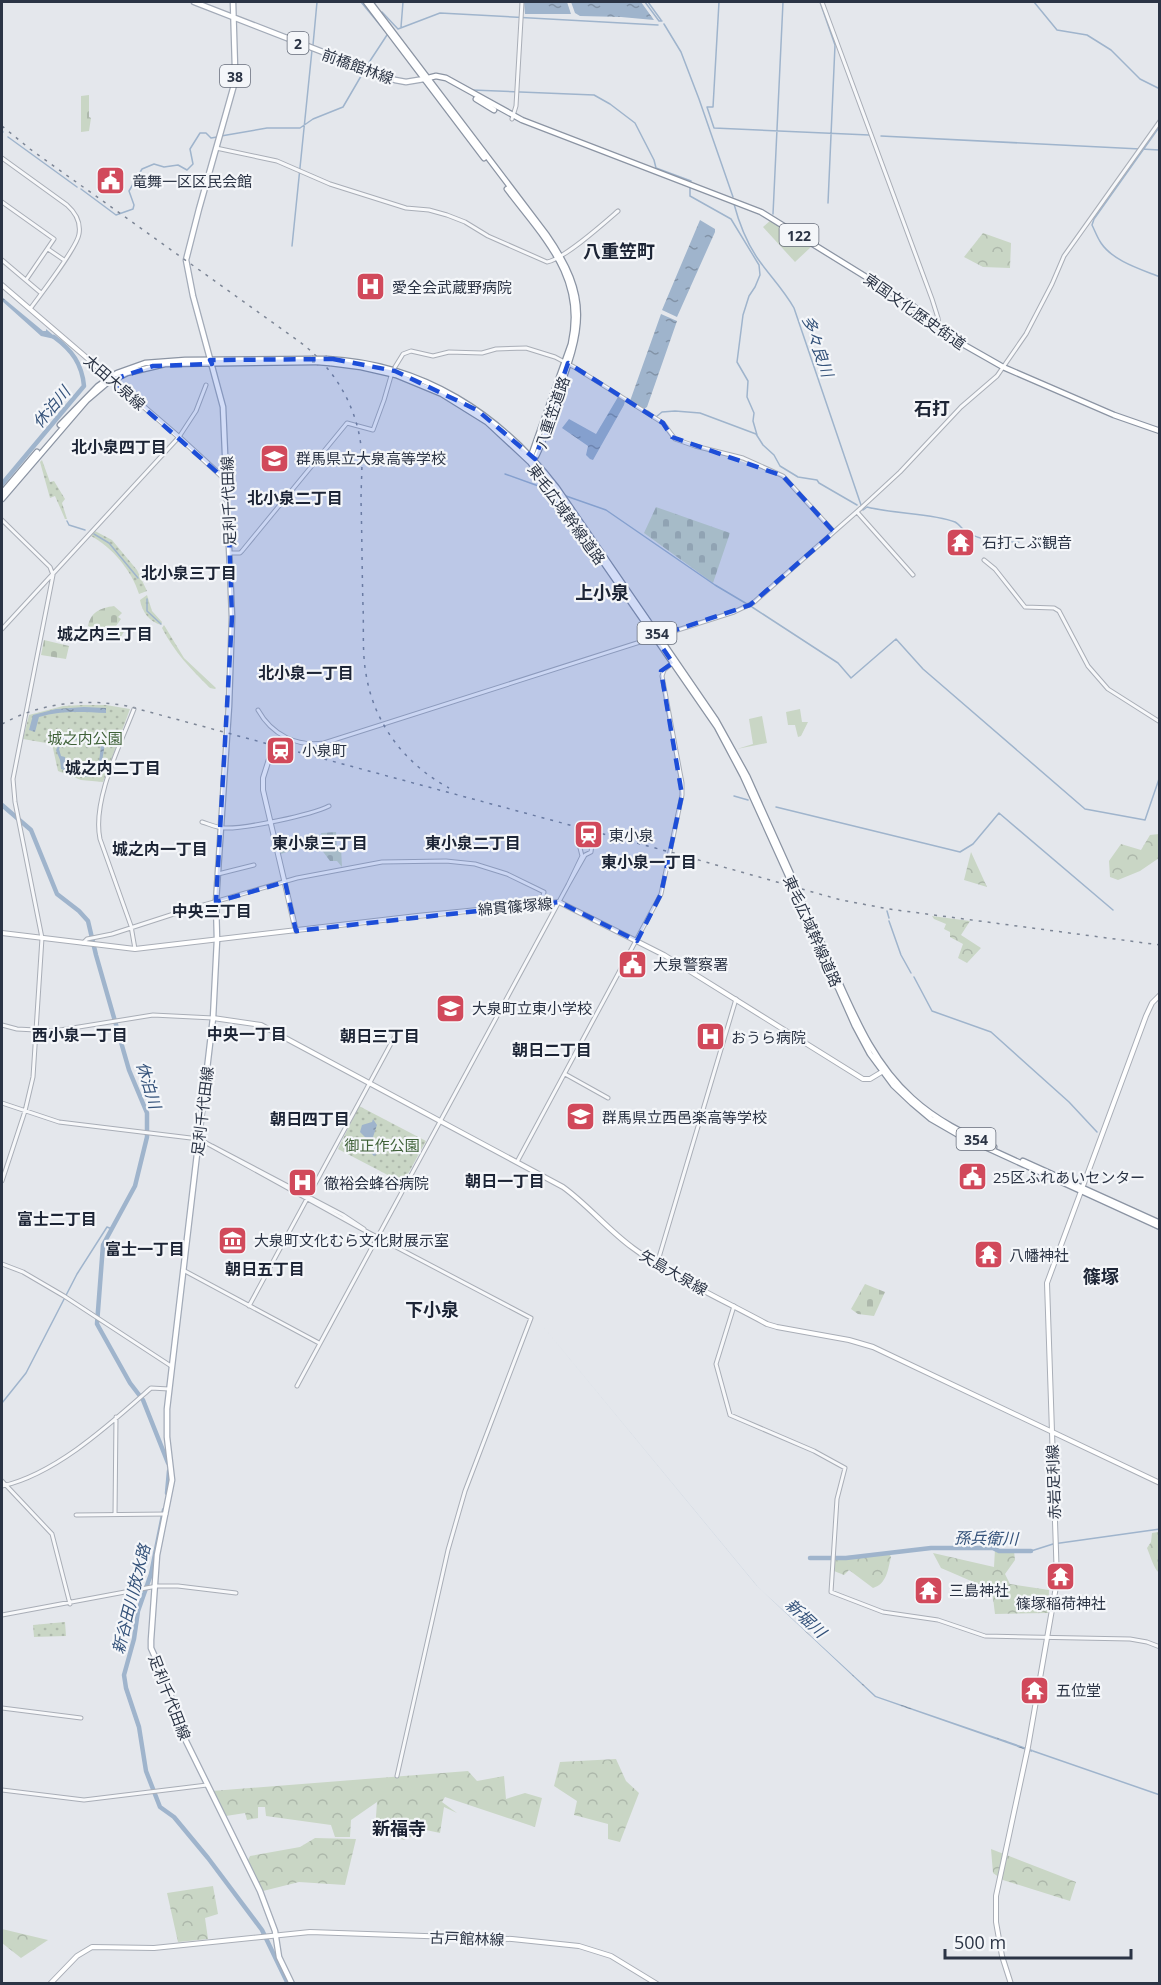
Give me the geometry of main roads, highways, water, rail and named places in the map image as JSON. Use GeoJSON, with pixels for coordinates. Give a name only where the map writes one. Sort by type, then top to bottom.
{"type":"FeatureCollection","features":[{"type":"Feature","properties":{"kind":"main road","name":"前橋館林線"},"geometry":{"type":"LineString","coordinates":[[194,2],[399,81],[427,79]]}},
{"type":"Feature","properties":{"kind":"main road","name":"足利千代田線"},"geometry":{"type":"LineString","coordinates":[[233,2],[235,78],[186,265],[223,407],[232,610],[216,902],[217,940],[213,1018],[171,1366],[166,1437],[172,1480],[150,1588],[152,1648],[168,1686],[183,1735],[260,1892],[275,1935],[279,1956],[292,1983]]}},
{"type":"Feature","properties":{"kind":"main road","name":"八重笠道路"},"geometry":{"type":"LineString","coordinates":[[368,2],[559,256],[570,283],[575,311],[574,331],[567,362],[532,459]]}},
{"type":"Feature","properties":{"kind":"main road","name":"東国文化歴史街道"},"geometry":{"type":"LineString","coordinates":[[427,79],[449,82],[540,130],[575,141],[761,212],[913,306],[959,342],[1004,367],[1114,415],[1160,431]]}},
{"type":"Feature","properties":{"kind":"main road","name":"太田大泉線"},"geometry":{"type":"LineString","coordinates":[[2,285],[179,436],[227,481]]}},
{"type":"Feature","properties":{"kind":"main road","name":"東毛広域幹線道路"},"geometry":{"type":"LineString","coordinates":[[2,494],[81,402],[110,379],[153,366],[211,362],[329,361],[396,375],[462,404],[532,459],[716,720],[734,751],[859,1034],[884,1071],[913,1099],[946,1124],[1160,1225]]}},
{"type":"Feature","properties":{"kind":"main road","name":"東毛広域幹線道路"},"geometry":{"type":"LineString","coordinates":[[2,499],[87,400],[110,379]]}},
{"type":"Feature","properties":{"kind":"main road","name":"東毛広域幹線道路"},"geometry":{"type":"LineString","coordinates":[[657,637],[725,742],[793,883]]}},
{"type":"Feature","properties":{"kind":"main road"},"geometry":{"type":"LineString","coordinates":[[270,756],[263,784],[296,931]]}},
{"type":"Feature","properties":{"kind":"main road","name":"綿貫篠塚線"},"geometry":{"type":"LineString","coordinates":[[2,933],[135,949],[559,902],[664,955],[863,1078],[870,1079],[884,1071]]}},
{"type":"Feature","properties":{"kind":"main road","name":"赤岩足利線"},"geometry":{"type":"LineString","coordinates":[[1011,1983],[1000,1949],[996,1900],[1028,1747],[1057,1581],[1047,1283],[1146,1016],[1152,1003],[1160,995]]}},
{"type":"Feature","properties":{"kind":"main road","name":"矢島大泉線"},"geometry":{"type":"LineString","coordinates":[[213,1018],[261,1025],[518,1162],[573,1194],[618,1236],[657,1264],[773,1326],[849,1340],[873,1347],[1160,1483]]}},
{"type":"Feature","properties":{"kind":"main road","name":"古戸館林線"},"geometry":{"type":"LineString","coordinates":[[50,1983],[90,1947],[154,1948],[310,1932],[441,1936],[569,1945],[592,1949],[611,1956],[657,1983]]}},
{"type":"Feature","properties":{"kind":"water"},"geometry":{"type":"Polygon","coordinates":[[[524,2],[567,2],[571,14],[525,14],[524,2]]]}},
{"type":"Feature","properties":{"kind":"water"},"geometry":{"type":"Polygon","coordinates":[[[571,2],[641,2],[654,20],[580,16],[575,13],[571,2]]]}},
{"type":"Feature","properties":{"kind":"water"},"geometry":{"type":"Polygon","coordinates":[[[700,220],[715,229],[715,232],[677,317],[662,310],[700,220]]]}},
{"type":"Feature","properties":{"kind":"water"},"geometry":{"type":"Polygon","coordinates":[[[2,297],[43,331],[46,329],[59,340],[41,336],[2,301],[2,297]]]}},
{"type":"Feature","properties":{"kind":"water"},"geometry":{"type":"Polygon","coordinates":[[[661,314],[677,321],[647,407],[644,409],[630,401],[661,314]]]}},
{"type":"Feature","properties":{"kind":"water"},"geometry":{"type":"Polygon","coordinates":[[[618,397],[625,401],[624,405],[593,460],[590,459],[586,455],[588,446],[562,428],[569,419],[596,434],[618,397]]]}},
{"type":"Feature","properties":{"kind":"water"},"geometry":{"type":"Polygon","coordinates":[[[106,708],[106,713],[56,713],[39,717],[35,732],[29,730],[33,715],[56,709],[106,708]]]}},
{"type":"Feature","properties":{"kind":"water"},"geometry":{"type":"Polygon","coordinates":[[[69,734],[105,743],[102,762],[95,776],[80,777],[61,769],[56,750],[64,736],[69,734]],[[71,739],[63,742],[59,749],[61,756],[65,757],[66,766],[81,773],[94,773],[99,762],[101,745],[71,739]]]}},
{"type":"Feature","properties":{"kind":"water"},"geometry":{"type":"Polygon","coordinates":[[[373,1119],[377,1125],[373,1137],[379,1147],[379,1152],[374,1156],[370,1152],[367,1139],[360,1132],[362,1125],[372,1122],[373,1119]]]}},
{"type":"Feature","properties":{"kind":"water"},"geometry":{"type":"Polygon","coordinates":[[[536,1318],[758,1587],[757,1586],[536,1318]]]}},
{"type":"Feature","properties":{"kind":"water"},"geometry":{"type":"Polygon","coordinates":[[[762,1590],[876,1696],[1033,1750],[1032,1752],[875,1697],[762,1590]]]}},
{"type":"Feature","properties":{"kind":"waterway"},"geometry":{"type":"LineString","coordinates":[[313,45],[317,2]]}},
{"type":"Feature","properties":{"kind":"waterway"},"geometry":{"type":"LineString","coordinates":[[361,2],[385,31]]}},
{"type":"Feature","properties":{"kind":"waterway"},"geometry":{"type":"LineString","coordinates":[[401,27],[403,2]]}},
{"type":"Feature","properties":{"kind":"waterway","name":"多々良川"},"geometry":{"type":"LineString","coordinates":[[645,2],[659,21],[662,21]]}},
{"type":"Feature","properties":{"kind":"waterway","name":"多々良川"},"geometry":{"type":"LineString","coordinates":[[648,2],[661,20]]}},
{"type":"Feature","properties":{"kind":"waterway"},"geometry":{"type":"LineString","coordinates":[[719,2],[713,107],[707,107],[714,128],[869,135]]}},
{"type":"Feature","properties":{"kind":"waterway"},"geometry":{"type":"LineString","coordinates":[[773,214],[783,2]]}},
{"type":"Feature","properties":{"kind":"waterway"},"geometry":{"type":"LineString","coordinates":[[820,2],[835,45],[828,203]]}},
{"type":"Feature","properties":{"kind":"waterway"},"geometry":{"type":"LineString","coordinates":[[1034,2],[1057,30],[1087,35],[1111,50],[1140,79],[1160,89]]}},
{"type":"Feature","properties":{"kind":"waterway"},"geometry":{"type":"LineString","coordinates":[[382,12],[398,29],[440,13],[658,25]]}},
{"type":"Feature","properties":{"kind":"waterway","name":"多々良川"},"geometry":{"type":"LineString","coordinates":[[664,24],[681,52],[733,197]]}},
{"type":"Feature","properties":{"kind":"waterway"},"geometry":{"type":"LineString","coordinates":[[366,67],[387,35]]}},
{"type":"Feature","properties":{"kind":"waterway"},"geometry":{"type":"LineString","coordinates":[[292,246],[312,50]]}},
{"type":"Feature","properties":{"kind":"waterway"},"geometry":{"type":"LineString","coordinates":[[221,136],[267,128],[300,128],[313,119],[343,107],[364,71]]}},
{"type":"Feature","properties":{"kind":"waterway"},"geometry":{"type":"LineString","coordinates":[[472,90],[594,95],[635,123],[656,168],[691,181]]}},
{"type":"Feature","properties":{"kind":"waterway"},"geometry":{"type":"LineString","coordinates":[[1160,126],[1092,225],[1101,243],[1112,255],[1160,277]]}},
{"type":"Feature","properties":{"kind":"waterway"},"geometry":{"type":"LineString","coordinates":[[81,189],[116,215],[133,209],[134,205],[129,191],[142,169],[154,164],[164,167],[178,165],[187,170],[193,164],[190,149],[200,133],[206,133],[211,138],[217,137]]}},
{"type":"Feature","properties":{"kind":"waterway"},"geometry":{"type":"LineString","coordinates":[[881,136],[1160,150]]}},
{"type":"Feature","properties":{"kind":"waterway"},"geometry":{"type":"LineString","coordinates":[[8,137],[77,187]]}},
{"type":"Feature","properties":{"kind":"waterway"},"geometry":{"type":"LineString","coordinates":[[690,187],[690,196],[731,219],[759,265],[760,275],[749,296],[743,315],[737,362],[748,381],[747,397],[754,413],[753,421],[757,435]]}},
{"type":"Feature","properties":{"kind":"waterway","name":"多々良川"},"geometry":{"type":"LineString","coordinates":[[734,204],[754,253],[794,308],[861,505]]}},
{"type":"Feature","properties":{"kind":"waterway","name":"休泊川"},"geometry":{"type":"LineString","coordinates":[[2,484],[84,386],[75,358],[54,337]]}},
{"type":"Feature","properties":{"kind":"waterway"},"geometry":{"type":"LineString","coordinates":[[648,411],[656,417],[662,412],[700,413],[756,434],[780,466],[798,477],[817,480],[857,505]]}},
{"type":"Feature","properties":{"kind":"waterway"},"geometry":{"type":"LineString","coordinates":[[505,474],[544,488]]}},
{"type":"Feature","properties":{"kind":"waterway"},"geometry":{"type":"LineString","coordinates":[[566,496],[606,510],[715,585],[747,604]]}},
{"type":"Feature","properties":{"kind":"waterway","name":"多々良川"},"geometry":{"type":"LineString","coordinates":[[863,510],[867,507],[946,519],[978,537],[1019,542]]}},
{"type":"Feature","properties":{"kind":"waterway"},"geometry":{"type":"LineString","coordinates":[[67,521],[69,525],[85,530]]}},
{"type":"Feature","properties":{"kind":"waterway"},"geometry":{"type":"LineString","coordinates":[[94,534],[109,543],[138,578]]}},
{"type":"Feature","properties":{"kind":"waterway"},"geometry":{"type":"LineString","coordinates":[[147,599],[147,611],[161,624]]}},
{"type":"Feature","properties":{"kind":"waterway"},"geometry":{"type":"LineString","coordinates":[[752,607],[838,663],[851,678],[896,639],[923,669],[1085,809],[1145,820],[1160,776]]}},
{"type":"Feature","properties":{"kind":"waterway"},"geometry":{"type":"LineString","coordinates":[[734,796],[748,800]]}},
{"type":"Feature","properties":{"kind":"waterway","name":"休泊川"},"geometry":{"type":"LineString","coordinates":[[2,805],[31,830],[57,894],[88,921],[129,1070],[147,1113],[147,1137],[135,1186],[103,1245],[97,1324],[130,1383],[143,1400],[168,1463]]}},
{"type":"Feature","properties":{"kind":"waterway"},"geometry":{"type":"LineString","coordinates":[[776,807],[960,852],[973,844],[999,813],[1113,910]]}},
{"type":"Feature","properties":{"kind":"waterway"},"geometry":{"type":"LineString","coordinates":[[887,911],[889,918]]}},
{"type":"Feature","properties":{"kind":"waterway"},"geometry":{"type":"LineString","coordinates":[[889,921],[901,955],[911,973]]}},
{"type":"Feature","properties":{"kind":"waterway"},"geometry":{"type":"LineString","coordinates":[[914,977],[932,1011],[991,1032],[1069,1102],[1097,1132]]}},
{"type":"Feature","properties":{"kind":"waterway","name":"休泊川"},"geometry":{"type":"LineString","coordinates":[[2,1403],[26,1373],[77,1274],[107,1227],[112,1229]]}},
{"type":"Feature","properties":{"kind":"waterway","name":"新谷田川放水路"},"geometry":{"type":"LineString","coordinates":[[167,1493],[169,1471]]}},
{"type":"Feature","properties":{"kind":"waterway","name":"新谷田川放水路"},"geometry":{"type":"LineString","coordinates":[[164,1510],[151,1574],[138,1611],[134,1639],[124,1675],[139,1727],[146,1771],[160,1807],[174,1817],[262,1930],[288,1984]]}},
{"type":"Feature","properties":{"kind":"waterway","name":"孫兵衛川"},"geometry":{"type":"LineString","coordinates":[[1031,1551],[1053,1544],[1160,1529]]}},
{"type":"Feature","properties":{"kind":"waterway","name":"孫兵衛川"},"geometry":{"type":"LineString","coordinates":[[810,1558],[846,1558],[931,1548],[993,1548],[999,1551],[1031,1551]]}},
{"type":"Feature","properties":{"kind":"waterway","name":"新堀川"},"geometry":{"type":"LineString","coordinates":[[1033,1751],[1160,1795]]}},
{"type":"Feature","properties":{"kind":"railway"},"geometry":{"type":"LineString","coordinates":[[2,126],[30,149],[300,342],[323,363],[341,388],[354,416],[361,446],[364,649],[370,692],[376,710],[394,741],[419,767],[449,788]]}},
{"type":"Feature","properties":{"kind":"railway"},"geometry":{"type":"LineString","coordinates":[[2,724],[32,711],[63,704],[95,702],[127,706],[841,900],[889,909],[1160,945]]}},
{"type":"Feature","properties":{"kind":"place","name":"竜舞一区区民会館"},"geometry":{"type":"Point","coordinates":[111,181]}},
{"type":"Feature","properties":{"kind":"place","name":"愛全会武蔵野病院"},"geometry":{"type":"Point","coordinates":[371,287]}},
{"type":"Feature","properties":{"kind":"place","name":"群馬県立大泉高等学校"},"geometry":{"type":"Point","coordinates":[275,458]}},
{"type":"Feature","properties":{"kind":"place","name":"石打こぶ観音"},"geometry":{"type":"Point","coordinates":[961,542]}},
{"type":"Feature","properties":{"kind":"place","name":"小泉町"},"geometry":{"type":"Point","coordinates":[281,750]}},
{"type":"Feature","properties":{"kind":"place","name":"東小泉"},"geometry":{"type":"Point","coordinates":[588,835]}},
{"type":"Feature","properties":{"kind":"place","name":"大泉警察署"},"geometry":{"type":"Point","coordinates":[632,964]}},
{"type":"Feature","properties":{"kind":"place","name":"大泉町立東小学校"},"geometry":{"type":"Point","coordinates":[451,1008]}},
{"type":"Feature","properties":{"kind":"place","name":"おうら病院"},"geometry":{"type":"Point","coordinates":[710,1037]}},
{"type":"Feature","properties":{"kind":"place","name":"群馬県立西邑楽高等学校"},"geometry":{"type":"Point","coordinates":[581,1117]}},
{"type":"Feature","properties":{"kind":"place","name":"25区ふれあいセンター"},"geometry":{"type":"Point","coordinates":[972,1177]}},
{"type":"Feature","properties":{"kind":"place","name":"徹裕会蜂谷病院"},"geometry":{"type":"Point","coordinates":[303,1183]}},
{"type":"Feature","properties":{"kind":"place","name":"大泉町文化むら文化財展示室"},"geometry":{"type":"Point","coordinates":[233,1240]}},
{"type":"Feature","properties":{"kind":"place","name":"八幡神社"},"geometry":{"type":"Point","coordinates":[988,1255]}},
{"type":"Feature","properties":{"kind":"place","name":"篠塚稲荷神社"},"geometry":{"type":"Point","coordinates":[1061,1576]}},
{"type":"Feature","properties":{"kind":"place","name":"三島神社"},"geometry":{"type":"Point","coordinates":[928,1590]}},
{"type":"Feature","properties":{"kind":"place","name":"五位堂"},"geometry":{"type":"Point","coordinates":[1035,1690]}},
{"type":"Feature","properties":{"kind":"district","name":"八重笠町"},"geometry":{"type":"Point","coordinates":[619,251]}},
{"type":"Feature","properties":{"kind":"district","name":"石打"},"geometry":{"type":"Point","coordinates":[932,408]}},
{"type":"Feature","properties":{"kind":"district","name":"北小泉四丁目"},"geometry":{"type":"Point","coordinates":[119,447]}},
{"type":"Feature","properties":{"kind":"district","name":"北小泉二丁目"},"geometry":{"type":"Point","coordinates":[295,498]}},
{"type":"Feature","properties":{"kind":"district","name":"北小泉三丁目"},"geometry":{"type":"Point","coordinates":[189,573]}},
{"type":"Feature","properties":{"kind":"district","name":"上小泉"},"geometry":{"type":"Point","coordinates":[602,592]}},
{"type":"Feature","properties":{"kind":"district","name":"城之内三丁目"},"geometry":{"type":"Point","coordinates":[105,634]}},
{"type":"Feature","properties":{"kind":"district","name":"北小泉一丁目"},"geometry":{"type":"Point","coordinates":[306,673]}},
{"type":"Feature","properties":{"kind":"district","name":"城之内二丁目"},"geometry":{"type":"Point","coordinates":[113,768]}},
{"type":"Feature","properties":{"kind":"district","name":"東小泉三丁目"},"geometry":{"type":"Point","coordinates":[320,843]}},
{"type":"Feature","properties":{"kind":"district","name":"東小泉二丁目"},"geometry":{"type":"Point","coordinates":[473,843]}},
{"type":"Feature","properties":{"kind":"district","name":"城之内一丁目"},"geometry":{"type":"Point","coordinates":[160,849]}},
{"type":"Feature","properties":{"kind":"district","name":"東小泉一丁目"},"geometry":{"type":"Point","coordinates":[649,862]}},
{"type":"Feature","properties":{"kind":"district","name":"中央三丁目"},"geometry":{"type":"Point","coordinates":[212,911]}},
{"type":"Feature","properties":{"kind":"district","name":"中央一丁目"},"geometry":{"type":"Point","coordinates":[247,1034]}},
{"type":"Feature","properties":{"kind":"district","name":"西小泉一丁目"},"geometry":{"type":"Point","coordinates":[80,1035]}},
{"type":"Feature","properties":{"kind":"district","name":"朝日三丁目"},"geometry":{"type":"Point","coordinates":[380,1036]}},
{"type":"Feature","properties":{"kind":"district","name":"朝日二丁目"},"geometry":{"type":"Point","coordinates":[552,1050]}},
{"type":"Feature","properties":{"kind":"district","name":"朝日四丁目"},"geometry":{"type":"Point","coordinates":[310,1119]}},
{"type":"Feature","properties":{"kind":"district","name":"朝日一丁目"},"geometry":{"type":"Point","coordinates":[505,1181]}},
{"type":"Feature","properties":{"kind":"district","name":"富士二丁目"},"geometry":{"type":"Point","coordinates":[57,1219]}},
{"type":"Feature","properties":{"kind":"district","name":"富士一丁目"},"geometry":{"type":"Point","coordinates":[145,1249]}},
{"type":"Feature","properties":{"kind":"district","name":"朝日五丁目"},"geometry":{"type":"Point","coordinates":[265,1269]}},
{"type":"Feature","properties":{"kind":"district","name":"篠塚"},"geometry":{"type":"Point","coordinates":[1101,1276]}},
{"type":"Feature","properties":{"kind":"district","name":"下小泉"},"geometry":{"type":"Point","coordinates":[432,1309]}},
{"type":"Feature","properties":{"kind":"district","name":"新福寺"},"geometry":{"type":"Point","coordinates":[399,1828]}},
{"type":"Feature","properties":{"kind":"park label","name":"城之内公園"},"geometry":{"type":"Point","coordinates":[85,738]}},
{"type":"Feature","properties":{"kind":"park label","name":"御正作公園"},"geometry":{"type":"Point","coordinates":[382,1145]}}]}
